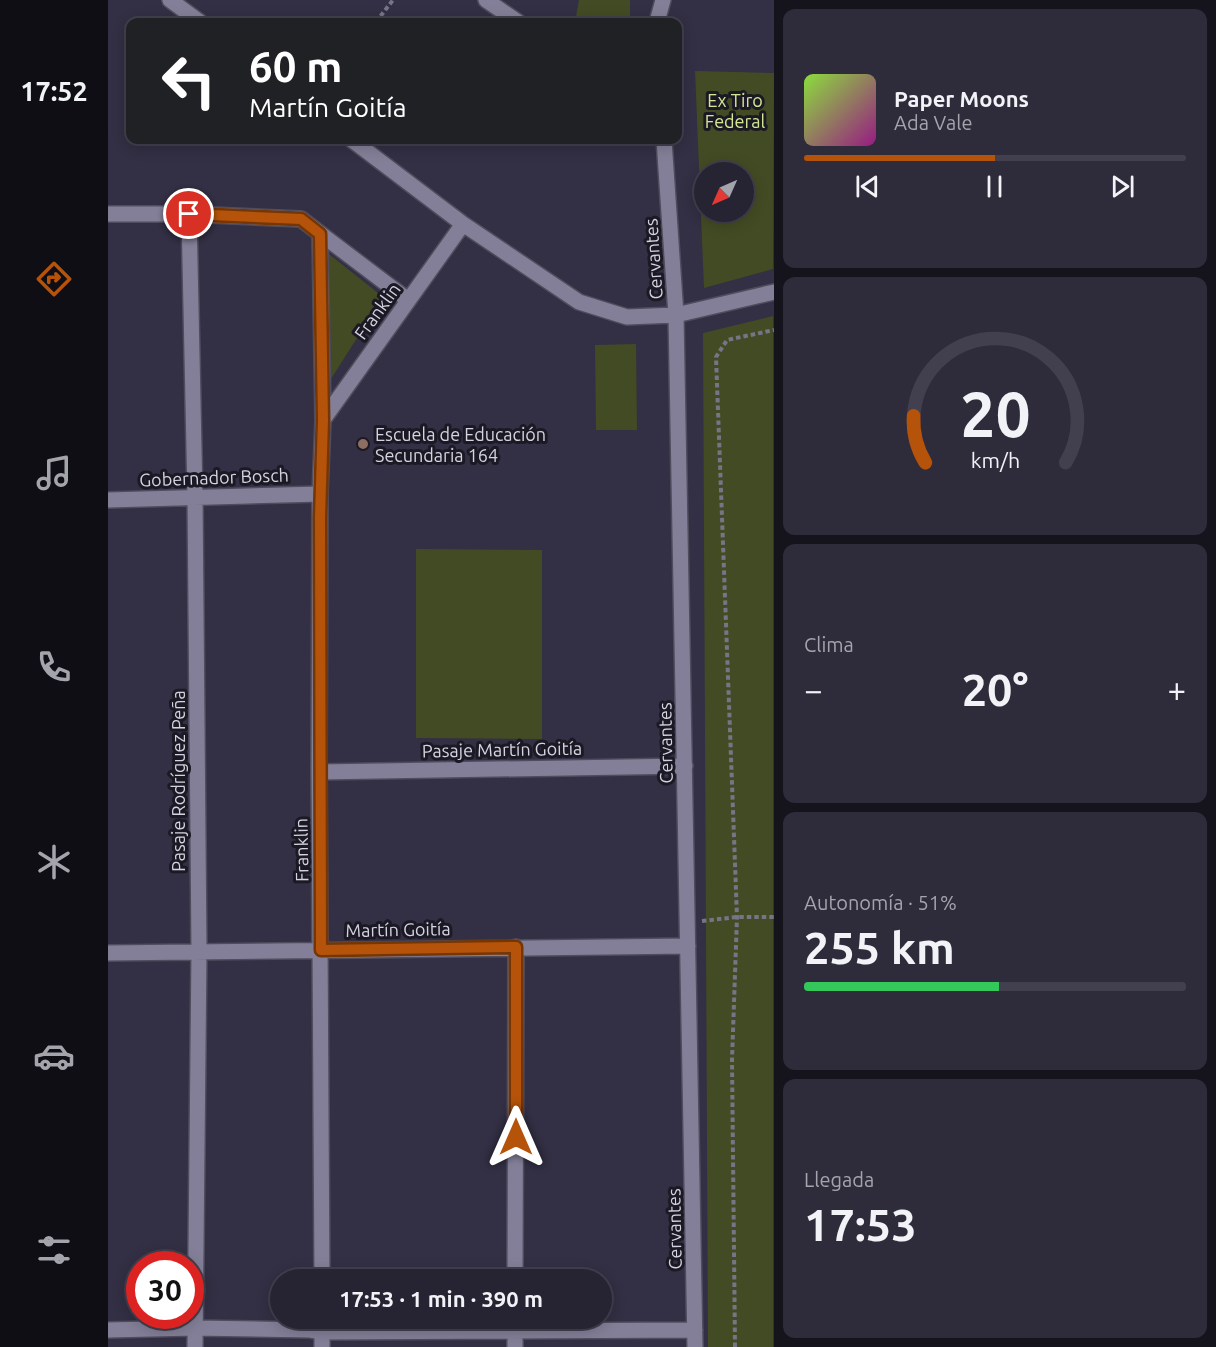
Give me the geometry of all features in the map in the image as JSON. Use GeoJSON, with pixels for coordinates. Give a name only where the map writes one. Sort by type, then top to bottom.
{"type":"FeatureCollection","features":[{"type":"Feature","properties":{"kind":"street"},"geometry":{"type":"LineString","coordinates":[[170,0],[195,18]]}},
{"type":"Feature","properties":{"kind":"street"},"geometry":{"type":"LineString","coordinates":[[486,0],[512,18]]}},
{"type":"Feature","properties":{"kind":"street"},"geometry":{"type":"LineString","coordinates":[[658,18],[663,0]]}},
{"type":"Feature","properties":{"kind":"street"},"geometry":{"type":"LineString","coordinates":[[357,144],[463,224],[579,302],[627,316],[676,315],[774,292]]}},
{"type":"Feature","properties":{"kind":"street","name":"Cervantes"},"geometry":{"type":"LineString","coordinates":[[664,144],[676,315],[695,1347]]}},
{"type":"Feature","properties":{"kind":"street"},"geometry":{"type":"LineString","coordinates":[[108,214],[189,214],[301,219],[408,300]]}},
{"type":"Feature","properties":{"kind":"street","name":"Pasaje Rodríguez Peña"},"geometry":{"type":"LineString","coordinates":[[189,214],[195,496],[199,951],[196,1251]]}},
{"type":"Feature","properties":{"kind":"street","name":"Franklin"},"geometry":{"type":"LineString","coordinates":[[323,420],[463,224]]}},
{"type":"Feature","properties":{"kind":"street","name":"Franklin"},"geometry":{"type":"LineString","coordinates":[[320,234],[323,420],[320,494],[319,772],[322,1269]]}},
{"type":"Feature","properties":{"kind":"street","name":"Gobernador Bosch"},"geometry":{"type":"LineString","coordinates":[[108,500],[320,494]]}},
{"type":"Feature","properties":{"kind":"street","name":"Pasaje Martín Goitía"},"geometry":{"type":"LineString","coordinates":[[319,772],[685,766]]}},
{"type":"Feature","properties":{"kind":"street","name":"Martín Goitía"},"geometry":{"type":"LineString","coordinates":[[108,953],[688,946]]}},
{"type":"Feature","properties":{"kind":"street"},"geometry":{"type":"LineString","coordinates":[[515,1269],[516,947]]}},
{"type":"Feature","properties":{"kind":"street"},"geometry":{"type":"LineString","coordinates":[[612,1327],[695,1330]]}},
{"type":"Feature","properties":{"kind":"street"},"geometry":{"type":"LineString","coordinates":[[204,1328],[322,1332],[394,1329]]}},
{"type":"Feature","properties":{"kind":"street"},"geometry":{"type":"LineString","coordinates":[[108,1330],[152,1329]]}},
{"type":"Feature","properties":{"kind":"street","name":"Pasaje Rodríguez Peña"},"geometry":{"type":"LineString","coordinates":[[195,1329],[195,1347]]}},
{"type":"Feature","properties":{"kind":"street"},"geometry":{"type":"LineString","coordinates":[[515,1329],[515,1347]]}},
{"type":"Feature","properties":{"kind":"path"},"geometry":{"type":"LineString","coordinates":[[379,18],[393,0]]}},
{"type":"Feature","properties":{"kind":"path"},"geometry":{"type":"LineString","coordinates":[[735,1347],[732,1060],[737,917],[716,357],[727,340],[774,330]]}},
{"type":"Feature","properties":{"kind":"path"},"geometry":{"type":"LineString","coordinates":[[688,922],[737,917],[774,917]]}},
{"type":"Feature","properties":{"kind":"green space"},"geometry":{"type":"Polygon","coordinates":[[[579,0],[630,0],[630,18],[576,18],[579,0]]]}},
{"type":"Feature","properties":{"kind":"green space","name":"Ex Tiro Federal"},"geometry":{"type":"Polygon","coordinates":[[[695,71],[774,73],[773,269],[704,288],[701,222],[754,222],[754,162],[699,162],[695,71]]]}},
{"type":"Feature","properties":{"kind":"green space"},"geometry":{"type":"Polygon","coordinates":[[[329,254],[383,297],[331,379],[329,254]]]}},
{"type":"Feature","properties":{"kind":"green space"},"geometry":{"type":"Polygon","coordinates":[[[773,316],[773,1347],[708,1347],[703,333],[773,316]]]}},
{"type":"Feature","properties":{"kind":"green space"},"geometry":{"type":"Polygon","coordinates":[[[636,344],[637,430],[596,430],[595,345],[636,344]]]}},
{"type":"Feature","properties":{"kind":"green space"},"geometry":{"type":"Polygon","coordinates":[[[416,549],[542,550],[542,739],[416,738],[416,549]]]}},
{"type":"Feature","properties":{"kind":"place","name":"Escuela de Educación Secundaria 164"},"geometry":{"type":"Point","coordinates":[363,444]}},
{"type":"Feature","properties":{"kind":"route"},"geometry":{"type":"LineString","coordinates":[[189,214],[301,219],[320,234],[323,420],[320,494],[321,950],[516,947],[516,1137]]}}]}
